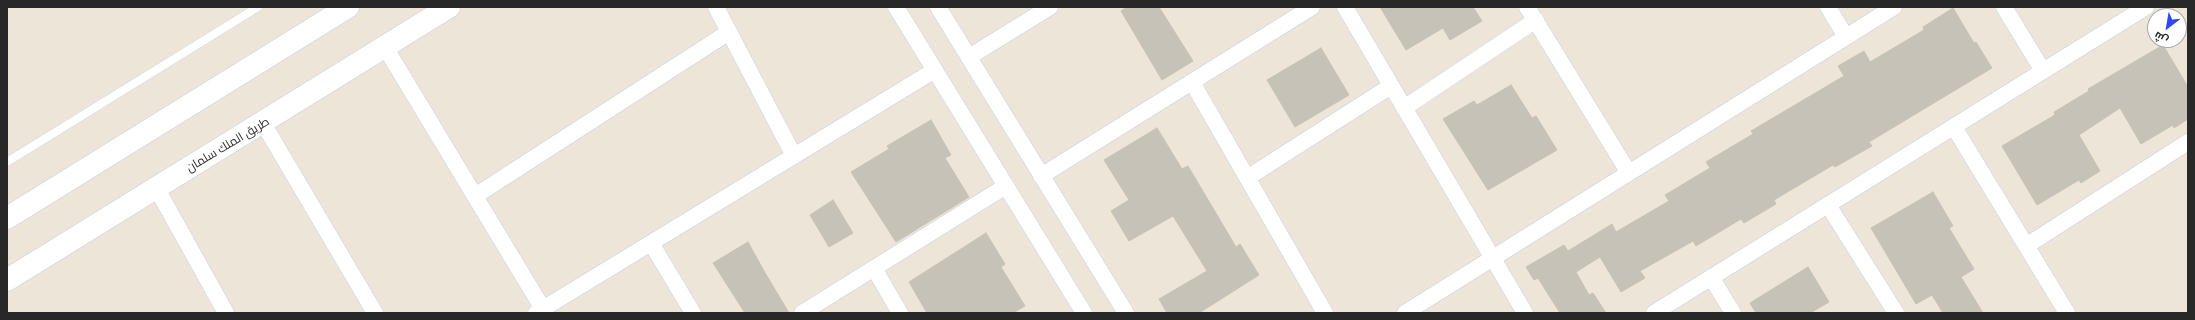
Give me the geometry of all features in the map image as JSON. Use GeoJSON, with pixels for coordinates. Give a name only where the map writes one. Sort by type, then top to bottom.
{"type":"FeatureCollection","features":[{"type":"Feature","properties":{"kind":"main road"},"geometry":{"type":"LineString","coordinates":[[7,218],[348,7]]}},
{"type":"Feature","properties":{"kind":"main road","name":"طريق الملك سلمان"},"geometry":{"type":"LineString","coordinates":[[7,280],[449,7]]}},
{"type":"Feature","properties":{"kind":"street"},"geometry":{"type":"LineString","coordinates":[[716,7],[794,156]]}},
{"type":"Feature","properties":{"kind":"street"},"geometry":{"type":"LineString","coordinates":[[896,7],[1084,313]]}},
{"type":"Feature","properties":{"kind":"street"},"geometry":{"type":"LineString","coordinates":[[938,7],[1126,313]]}},
{"type":"Feature","properties":{"kind":"street"},"geometry":{"type":"LineString","coordinates":[[968,57],[1050,7]]}},
{"type":"Feature","properties":{"kind":"street"},"geometry":{"type":"LineString","coordinates":[[1041,176],[1312,7]]}},
{"type":"Feature","properties":{"kind":"street"},"geometry":{"type":"LineString","coordinates":[[1345,7],[1525,313]]}},
{"type":"Feature","properties":{"kind":"street"},"geometry":{"type":"LineString","coordinates":[[1828,7],[1846,37]]}},
{"type":"Feature","properties":{"kind":"street"},"geometry":{"type":"LineString","coordinates":[[1405,313],[1894,7]]}},
{"type":"Feature","properties":{"kind":"street"},"geometry":{"type":"LineString","coordinates":[[2004,7],[2043,71]]}},
{"type":"Feature","properties":{"kind":"street"},"geometry":{"type":"LineString","coordinates":[[1654,313],[2146,7]]}},
{"type":"Feature","properties":{"kind":"street"},"geometry":{"type":"LineString","coordinates":[[1404,108],[1532,14],[1629,173]]}},
{"type":"Feature","properties":{"kind":"street"},"geometry":{"type":"LineString","coordinates":[[475,196],[729,32]]}},
{"type":"Feature","properties":{"kind":"street"},"geometry":{"type":"LineString","coordinates":[[385,47],[475,196],[540,311],[935,70]]}},
{"type":"Feature","properties":{"kind":"street"},"geometry":{"type":"LineString","coordinates":[[1192,82],[1325,313]]}},
{"type":"Feature","properties":{"kind":"street"},"geometry":{"type":"LineString","coordinates":[[1247,178],[1391,86]]}},
{"type":"Feature","properties":{"kind":"street"},"geometry":{"type":"LineString","coordinates":[[263,123],[375,313]]}},
{"type":"Feature","properties":{"kind":"street"},"geometry":{"type":"LineString","coordinates":[[1954,126],[2067,313]]}},
{"type":"Feature","properties":{"kind":"street"},"geometry":{"type":"LineString","coordinates":[[2026,246],[2188,142]]}},
{"type":"Feature","properties":{"kind":"street"},"geometry":{"type":"LineString","coordinates":[[802,313],[1006,186]]}},
{"type":"Feature","properties":{"kind":"street"},"geometry":{"type":"LineString","coordinates":[[157,188],[226,313]]}},
{"type":"Feature","properties":{"kind":"street"},"geometry":{"type":"LineString","coordinates":[[1828,205],[1896,313]]}},
{"type":"Feature","properties":{"kind":"street"},"geometry":{"type":"LineString","coordinates":[[652,243],[693,313]]}},
{"type":"Feature","properties":{"kind":"street"},"geometry":{"type":"LineString","coordinates":[[874,268],[900,313]]}},
{"type":"Feature","properties":{"kind":"street"},"geometry":{"type":"LineString","coordinates":[[1711,277],[1733,313]]}},
{"type":"Feature","properties":{"kind":"lane"},"geometry":{"type":"LineString","coordinates":[[7,162],[258,7]]}},
{"type":"Feature","properties":{"kind":"building"},"geometry":{"type":"Polygon","coordinates":[[[1127,7],[1159,7],[1193,61],[1162,80],[1121,11],[1127,7]]]}},
{"type":"Feature","properties":{"kind":"building"},"geometry":{"type":"Polygon","coordinates":[[[1380,7],[1473,7],[1482,21],[1450,40],[1443,28],[1406,50],[1380,7]]]}},
{"type":"Feature","properties":{"kind":"building"},"geometry":{"type":"Polygon","coordinates":[[[1953,8],[1974,43],[1976,42],[1992,68],[1869,142],[1872,146],[1835,167],[1833,165],[1774,200],[1776,204],[1744,223],[1741,219],[1696,246],[1693,241],[1640,271],[1645,278],[1621,292],[1600,257],[1576,272],[1589,295],[1593,293],[1606,313],[1560,313],[1538,278],[1534,280],[1526,267],[1564,245],[1568,251],[1612,224],[1616,232],[1669,201],[1665,195],[1710,168],[1706,162],[1753,134],[1751,131],[1844,76],[1838,66],[1864,51],[1870,62],[1924,30],[1923,27],[1953,8]]]}},
{"type":"Feature","properties":{"kind":"building"},"geometry":{"type":"Polygon","coordinates":[[[1321,48],[1349,95],[1295,127],[1267,80],[1321,48]]]}},
{"type":"Feature","properties":{"kind":"building"},"geometry":{"type":"Polygon","coordinates":[[[2158,48],[2165,48],[2188,87],[2188,119],[2174,128],[2173,125],[2141,144],[2120,108],[2079,135],[2100,171],[2081,183],[2079,180],[2037,205],[2002,146],[2055,115],[2054,112],[2089,91],[2088,89],[2158,48]]]}},
{"type":"Feature","properties":{"kind":"building"},"geometry":{"type":"Polygon","coordinates":[[[1511,85],[1532,118],[1536,116],[1557,150],[1488,190],[1443,119],[1474,101],[1477,105],[1511,85]]]}},
{"type":"Feature","properties":{"kind":"building"},"geometry":{"type":"Polygon","coordinates":[[[931,120],[951,155],[945,158],[969,197],[896,242],[851,172],[889,149],[887,146],[931,120]]]}},
{"type":"Feature","properties":{"kind":"building"},"geometry":{"type":"Polygon","coordinates":[[[1157,128],[1182,169],[1188,166],[1236,247],[1240,244],[1259,275],[1199,313],[1167,313],[1159,299],[1207,271],[1173,216],[1129,241],[1111,211],[1129,200],[1104,160],[1157,128]]]}},
{"type":"Feature","properties":{"kind":"building"},"geometry":{"type":"Polygon","coordinates":[[[1933,192],[1953,226],[1949,228],[1974,269],[1961,277],[1983,313],[1943,313],[1932,295],[1916,304],[1871,228],[1933,192]]]}},
{"type":"Feature","properties":{"kind":"building"},"geometry":{"type":"Polygon","coordinates":[[[833,200],[853,233],[829,247],[810,215],[833,200]]]}},
{"type":"Feature","properties":{"kind":"building"},"geometry":{"type":"Polygon","coordinates":[[[986,233],[1005,264],[1001,267],[1025,306],[1013,313],[927,313],[909,282],[986,233]]]}},
{"type":"Feature","properties":{"kind":"building"},"geometry":{"type":"Polygon","coordinates":[[[748,242],[789,313],[745,313],[713,263],[748,242]]]}},
{"type":"Feature","properties":{"kind":"building"},"geometry":{"type":"Polygon","coordinates":[[[1808,267],[1829,302],[1810,313],[1756,313],[1750,303],[1808,267]]]}}]}
